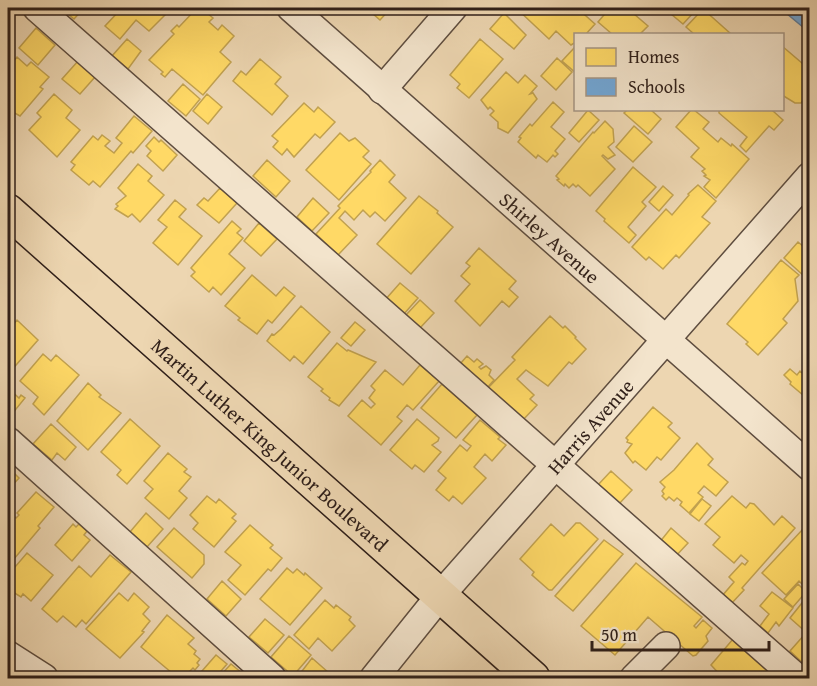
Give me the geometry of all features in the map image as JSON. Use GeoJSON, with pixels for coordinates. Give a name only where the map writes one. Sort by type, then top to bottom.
{"type":"FeatureCollection","features":[{"type":"Feature","properties":{"kind":"main road","name":"Martin Luther King Junior Boulevard"},"geometry":{"type":"LineString","coordinates":[[8,211],[439,597],[533,678]]}},
{"type":"Feature","properties":{"kind":"street"},"geometry":{"type":"LineString","coordinates":[[38,8],[798,678]]}},
{"type":"Feature","properties":{"kind":"street","name":"Shirley Avenue"},"geometry":{"type":"LineString","coordinates":[[291,8],[810,467]]}},
{"type":"Feature","properties":{"kind":"street"},"geometry":{"type":"LineString","coordinates":[[382,90],[453,8]]}},
{"type":"Feature","properties":{"kind":"street","name":"Harris Avenue"},"geometry":{"type":"LineString","coordinates":[[374,678],[439,597],[810,176]]}},
{"type":"Feature","properties":{"kind":"street"},"geometry":{"type":"LineString","coordinates":[[8,441],[272,678]]}},
{"type":"Feature","properties":{"kind":"street"},"geometry":{"type":"LineString","coordinates":[[634,678],[666,646]]}},
{"type":"Feature","properties":{"kind":"street"},"geometry":{"type":"LineString","coordinates":[[8,655],[44,678]]}},
{"type":"Feature","properties":{"kind":"building: Homes"},"geometry":{"type":"Polygon","coordinates":[[[61,8],[84,8],[74,19],[61,8]]]}},
{"type":"Feature","properties":{"kind":"building: Homes"},"geometry":{"type":"Polygon","coordinates":[[[122,8],[127,11],[129,8],[169,8],[149,31],[136,20],[120,39],[105,26],[122,8]]]}},
{"type":"Feature","properties":{"kind":"building: Homes"},"geometry":{"type":"Polygon","coordinates":[[[197,8],[201,8],[213,18],[209,22],[218,30],[222,25],[234,36],[220,52],[231,62],[203,95],[172,69],[165,77],[161,74],[163,72],[149,60],[174,34],[171,31],[177,25],[179,27],[197,8]]]}},
{"type":"Feature","properties":{"kind":"building: Homes"},"geometry":{"type":"Polygon","coordinates":[[[369,8],[391,8],[380,20],[369,8]]]}},
{"type":"Feature","properties":{"kind":"building: Homes"},"geometry":{"type":"Polygon","coordinates":[[[516,8],[577,8],[595,24],[587,33],[574,33],[574,43],[571,45],[556,31],[549,39],[516,8]]]}},
{"type":"Feature","properties":{"kind":"building: Homes"},"geometry":{"type":"Polygon","coordinates":[[[610,8],[627,8],[648,26],[641,33],[611,33],[598,22],[610,8]]]}},
{"type":"Feature","properties":{"kind":"building: Homes"},"geometry":{"type":"Polygon","coordinates":[[[677,8],[691,8],[695,11],[683,24],[671,14],[677,8]]]}},
{"type":"Feature","properties":{"kind":"building: Homes"},"geometry":{"type":"Polygon","coordinates":[[[703,9],[730,33],[693,33],[686,27],[703,9]]]}},
{"type":"Feature","properties":{"kind":"building: Homes"},"geometry":{"type":"Polygon","coordinates":[[[504,13],[526,35],[514,49],[490,29],[504,13]]]}},
{"type":"Feature","properties":{"kind":"building: Homes"},"geometry":{"type":"Polygon","coordinates":[[[36,28],[55,45],[38,65],[19,48],[36,28]]]}},
{"type":"Feature","properties":{"kind":"building: Homes"},"geometry":{"type":"Polygon","coordinates":[[[127,39],[141,51],[128,69],[112,56],[127,39]]]}},
{"type":"Feature","properties":{"kind":"building: Homes"},"geometry":{"type":"Polygon","coordinates":[[[480,39],[503,59],[469,98],[457,88],[460,84],[450,75],[480,39]]]}},
{"type":"Feature","properties":{"kind":"building: Homes"},"geometry":{"type":"Polygon","coordinates":[[[574,48],[574,71],[562,61],[574,48]]]}},
{"type":"Feature","properties":{"kind":"building: Homes"},"geometry":{"type":"Polygon","coordinates":[[[784,48],[810,70],[806,76],[810,79],[810,83],[804,89],[807,95],[801,103],[795,103],[784,96],[784,48]]]}},
{"type":"Feature","properties":{"kind":"building: Homes"},"geometry":{"type":"Polygon","coordinates":[[[17,57],[27,66],[31,62],[49,77],[40,87],[43,89],[20,116],[10,108],[8,111],[8,68],[17,57]]]}},
{"type":"Feature","properties":{"kind":"building: Homes"},"geometry":{"type":"Polygon","coordinates":[[[557,58],[572,72],[556,90],[541,76],[557,58]]]}},
{"type":"Feature","properties":{"kind":"building: Homes"},"geometry":{"type":"Polygon","coordinates":[[[260,59],[281,77],[275,84],[288,96],[272,115],[233,81],[241,71],[246,75],[260,59]]]}},
{"type":"Feature","properties":{"kind":"building: Homes"},"geometry":{"type":"Polygon","coordinates":[[[78,61],[95,77],[80,94],[62,79],[78,61]]]}},
{"type":"Feature","properties":{"kind":"building: Homes"},"geometry":{"type":"Polygon","coordinates":[[[506,72],[518,83],[525,75],[537,86],[530,94],[533,93],[537,99],[508,133],[498,128],[498,122],[490,115],[494,111],[490,107],[488,109],[481,100],[506,72]]]}},
{"type":"Feature","properties":{"kind":"building: Homes"},"geometry":{"type":"Polygon","coordinates":[[[183,84],[200,99],[186,116],[168,101],[183,84]]]}},
{"type":"Feature","properties":{"kind":"building: Homes"},"geometry":{"type":"Polygon","coordinates":[[[54,94],[72,110],[66,118],[80,130],[57,157],[29,130],[41,117],[37,113],[54,94]]]}},
{"type":"Feature","properties":{"kind":"building: Homes"},"geometry":{"type":"Polygon","coordinates":[[[207,94],[222,107],[208,124],[193,111],[207,94]]]}},
{"type":"Feature","properties":{"kind":"building: Homes"},"geometry":{"type":"Polygon","coordinates":[[[553,102],[564,112],[551,127],[565,139],[555,151],[558,154],[555,157],[553,155],[547,162],[538,155],[536,158],[518,142],[521,138],[519,137],[530,124],[532,126],[553,102]]]}},
{"type":"Feature","properties":{"kind":"building: Homes"},"geometry":{"type":"Polygon","coordinates":[[[304,103],[314,112],[318,107],[335,122],[320,138],[315,134],[294,157],[287,149],[282,155],[273,147],[278,141],[272,136],[304,103]]]}},
{"type":"Feature","properties":{"kind":"building: Homes"},"geometry":{"type":"Polygon","coordinates":[[[587,111],[599,120],[579,142],[569,133],[587,111]]]}},
{"type":"Feature","properties":{"kind":"building: Homes"},"geometry":{"type":"Polygon","coordinates":[[[626,111],[652,111],[661,119],[648,134],[624,113],[626,111]]]}},
{"type":"Feature","properties":{"kind":"building: Homes"},"geometry":{"type":"Polygon","coordinates":[[[690,111],[695,111],[709,122],[703,129],[718,142],[721,138],[731,146],[732,144],[749,159],[716,198],[704,187],[710,180],[704,176],[706,175],[702,171],[705,169],[691,157],[699,148],[676,127],[690,111]]]}},
{"type":"Feature","properties":{"kind":"building: Homes"},"geometry":{"type":"Polygon","coordinates":[[[719,111],[773,111],[783,120],[774,130],[769,126],[746,152],[740,146],[747,137],[719,111]]]}},
{"type":"Feature","properties":{"kind":"building: Homes"},"geometry":{"type":"Polygon","coordinates":[[[134,116],[152,131],[100,187],[93,181],[89,185],[71,170],[75,165],[71,162],[93,136],[98,140],[102,135],[110,141],[105,146],[114,153],[122,143],[116,138],[134,116]]]}},
{"type":"Feature","properties":{"kind":"building: Homes"},"geometry":{"type":"Polygon","coordinates":[[[605,121],[613,129],[614,142],[608,147],[615,155],[608,159],[602,156],[615,169],[590,196],[578,185],[576,187],[573,184],[569,188],[565,184],[564,186],[556,176],[605,121]]]}},
{"type":"Feature","properties":{"kind":"building: Homes"},"geometry":{"type":"Polygon","coordinates":[[[634,126],[652,142],[633,162],[616,147],[634,126]]]}},
{"type":"Feature","properties":{"kind":"building: Homes"},"geometry":{"type":"Polygon","coordinates":[[[340,133],[349,141],[355,138],[369,151],[363,157],[371,164],[339,200],[306,170],[340,133]]]}},
{"type":"Feature","properties":{"kind":"building: Homes"},"geometry":{"type":"Polygon","coordinates":[[[154,137],[159,142],[161,140],[177,155],[163,171],[147,156],[151,151],[146,146],[154,137]]]}},
{"type":"Feature","properties":{"kind":"building: Homes"},"geometry":{"type":"Polygon","coordinates":[[[267,160],[290,181],[276,197],[253,176],[267,160]]]}},
{"type":"Feature","properties":{"kind":"building: Homes"},"geometry":{"type":"Polygon","coordinates":[[[380,160],[395,175],[389,182],[406,198],[385,221],[375,212],[370,217],[363,210],[354,220],[345,211],[339,218],[357,235],[338,255],[316,234],[380,160]]]}},
{"type":"Feature","properties":{"kind":"building: Homes"},"geometry":{"type":"Polygon","coordinates":[[[138,164],[152,176],[148,181],[164,195],[140,222],[132,214],[128,217],[115,209],[118,206],[116,204],[126,196],[118,188],[138,164]]]}},
{"type":"Feature","properties":{"kind":"building: Homes"},"geometry":{"type":"Polygon","coordinates":[[[633,167],[656,187],[642,202],[646,206],[628,227],[636,235],[629,243],[596,211],[633,167]]]}},
{"type":"Feature","properties":{"kind":"building: Homes"},"geometry":{"type":"Polygon","coordinates":[[[698,185],[716,201],[702,217],[710,223],[679,258],[676,255],[663,269],[649,257],[646,260],[632,247],[666,209],[672,215],[698,185]]]}},
{"type":"Feature","properties":{"kind":"building: Homes"},"geometry":{"type":"Polygon","coordinates":[[[663,186],[673,195],[659,211],[649,202],[663,186]]]}},
{"type":"Feature","properties":{"kind":"building: Homes"},"geometry":{"type":"Polygon","coordinates":[[[220,188],[237,203],[219,223],[197,205],[204,198],[208,201],[220,188]]]}},
{"type":"Feature","properties":{"kind":"building: Homes"},"geometry":{"type":"Polygon","coordinates":[[[419,196],[453,227],[411,274],[377,244],[419,196]]]}},
{"type":"Feature","properties":{"kind":"building: Homes"},"geometry":{"type":"Polygon","coordinates":[[[313,198],[329,213],[312,231],[297,217],[313,198]]]}},
{"type":"Feature","properties":{"kind":"building: Homes"},"geometry":{"type":"Polygon","coordinates":[[[175,200],[186,209],[179,217],[202,236],[178,265],[153,243],[167,227],[158,220],[175,200]]]}},
{"type":"Feature","properties":{"kind":"building: Homes"},"geometry":{"type":"Polygon","coordinates":[[[232,221],[241,229],[237,233],[243,238],[229,254],[245,268],[221,295],[213,287],[209,292],[191,276],[195,272],[191,268],[232,221]]]}},
{"type":"Feature","properties":{"kind":"building: Homes"},"geometry":{"type":"Polygon","coordinates":[[[259,223],[277,239],[261,256],[244,241],[259,223]]]}},
{"type":"Feature","properties":{"kind":"building: Homes"},"geometry":{"type":"Polygon","coordinates":[[[798,242],[810,252],[810,270],[804,276],[784,258],[798,242]]]}},
{"type":"Feature","properties":{"kind":"building: Homes"},"geometry":{"type":"Polygon","coordinates":[[[479,248],[516,281],[509,289],[518,297],[509,307],[502,301],[480,326],[455,301],[470,284],[461,276],[470,266],[466,263],[479,248]]]}},
{"type":"Feature","properties":{"kind":"building: Homes"},"geometry":{"type":"Polygon","coordinates":[[[781,260],[799,275],[795,279],[798,301],[783,319],[787,323],[758,355],[746,344],[748,342],[727,324],[781,260]]]}},
{"type":"Feature","properties":{"kind":"building: Homes"},"geometry":{"type":"Polygon","coordinates":[[[252,275],[276,296],[284,287],[295,296],[272,323],[268,320],[257,334],[238,320],[240,318],[225,306],[252,275]]]}},
{"type":"Feature","properties":{"kind":"building: Homes"},"geometry":{"type":"Polygon","coordinates":[[[400,283],[418,298],[403,315],[385,300],[400,283]]]}},
{"type":"Feature","properties":{"kind":"building: Homes"},"geometry":{"type":"Polygon","coordinates":[[[420,300],[434,313],[420,328],[406,315],[420,300]]]}},
{"type":"Feature","properties":{"kind":"building: Homes"},"geometry":{"type":"Polygon","coordinates":[[[301,306],[330,332],[303,364],[294,356],[290,361],[267,341],[301,306]]]}},
{"type":"Feature","properties":{"kind":"building: Homes"},"geometry":{"type":"Polygon","coordinates":[[[550,316],[563,328],[565,326],[586,349],[572,364],[569,362],[548,386],[526,370],[517,379],[534,395],[530,399],[537,405],[522,421],[487,389],[515,360],[512,357],[550,316]]]}},
{"type":"Feature","properties":{"kind":"building: Homes"},"geometry":{"type":"Polygon","coordinates":[[[8,320],[13,325],[17,320],[38,340],[9,373],[8,320]]]}},
{"type":"Feature","properties":{"kind":"building: Homes"},"geometry":{"type":"Polygon","coordinates":[[[355,322],[365,330],[351,346],[341,338],[355,322]]]}},
{"type":"Feature","properties":{"kind":"building: Homes"},"geometry":{"type":"Polygon","coordinates":[[[337,343],[347,351],[376,362],[339,406],[329,400],[330,398],[321,391],[323,389],[308,377],[337,343]]]}},
{"type":"Feature","properties":{"kind":"building: Homes"},"geometry":{"type":"Polygon","coordinates":[[[43,354],[51,361],[56,355],[79,375],[44,415],[33,404],[38,397],[20,381],[43,354]]]}},
{"type":"Feature","properties":{"kind":"building: Homes"},"geometry":{"type":"Polygon","coordinates":[[[467,356],[474,362],[477,359],[483,364],[479,367],[481,369],[486,366],[491,370],[489,375],[494,380],[486,389],[460,364],[467,356]]]}},
{"type":"Feature","properties":{"kind":"building: Homes"},"geometry":{"type":"Polygon","coordinates":[[[420,365],[439,381],[413,410],[407,405],[397,417],[402,421],[381,445],[348,416],[362,400],[371,408],[375,404],[369,398],[375,390],[371,386],[385,370],[403,385],[420,365]]]}},
{"type":"Feature","properties":{"kind":"building: Homes"},"geometry":{"type":"Polygon","coordinates":[[[790,369],[797,375],[800,371],[810,380],[810,401],[790,384],[791,382],[784,375],[790,369]]]}},
{"type":"Feature","properties":{"kind":"building: Homes"},"geometry":{"type":"Polygon","coordinates":[[[88,383],[101,395],[99,397],[121,413],[88,450],[57,421],[88,383]]]}},
{"type":"Feature","properties":{"kind":"building: Homes"},"geometry":{"type":"Polygon","coordinates":[[[442,384],[477,415],[456,438],[421,408],[442,384]]]}},
{"type":"Feature","properties":{"kind":"building: Homes"},"geometry":{"type":"Polygon","coordinates":[[[8,388],[19,398],[21,395],[25,398],[8,419],[8,388]]]}},
{"type":"Feature","properties":{"kind":"building: Homes"},"geometry":{"type":"Polygon","coordinates":[[[653,407],[672,423],[668,427],[680,438],[661,460],[657,457],[646,470],[635,461],[633,463],[625,453],[632,444],[627,442],[626,438],[653,407]]]}},
{"type":"Feature","properties":{"kind":"building: Homes"},"geometry":{"type":"Polygon","coordinates":[[[130,419],[160,446],[127,484],[117,475],[121,470],[101,452],[130,419]]]}},
{"type":"Feature","properties":{"kind":"building: Homes"},"geometry":{"type":"Polygon","coordinates":[[[417,419],[439,438],[432,445],[441,452],[424,472],[415,465],[412,469],[390,450],[417,419]]]}},
{"type":"Feature","properties":{"kind":"building: Homes"},"geometry":{"type":"Polygon","coordinates":[[[480,420],[506,445],[492,461],[485,454],[474,467],[486,478],[462,504],[453,496],[449,501],[436,490],[446,478],[438,471],[460,445],[467,451],[471,446],[463,440],[480,420]]]}},
{"type":"Feature","properties":{"kind":"building: Homes"},"geometry":{"type":"Polygon","coordinates":[[[51,424],[76,447],[65,460],[57,453],[52,460],[33,444],[51,424]]]}},
{"type":"Feature","properties":{"kind":"building: Homes"},"geometry":{"type":"Polygon","coordinates":[[[697,443],[713,459],[708,465],[728,482],[716,496],[704,486],[698,493],[703,497],[689,513],[680,505],[682,502],[677,498],[674,501],[669,497],[666,500],[662,496],[665,487],[660,482],[674,470],[697,443]]]}},
{"type":"Feature","properties":{"kind":"building: Homes"},"geometry":{"type":"Polygon","coordinates":[[[168,453],[187,469],[184,472],[191,477],[179,491],[187,498],[169,519],[145,498],[153,489],[144,481],[168,453]]]}},
{"type":"Feature","properties":{"kind":"building: Homes"},"geometry":{"type":"Polygon","coordinates":[[[8,467],[19,478],[8,490],[8,467]]]}},
{"type":"Feature","properties":{"kind":"building: Homes"},"geometry":{"type":"Polygon","coordinates":[[[611,471],[632,490],[618,505],[597,486],[611,471]]]}},
{"type":"Feature","properties":{"kind":"building: Homes"},"geometry":{"type":"Polygon","coordinates":[[[36,492],[54,507],[14,559],[8,553],[8,511],[16,518],[19,515],[17,513],[36,492]]]}},
{"type":"Feature","properties":{"kind":"building: Homes"},"geometry":{"type":"Polygon","coordinates":[[[207,496],[216,503],[219,499],[236,514],[232,518],[236,521],[214,547],[193,529],[198,523],[190,515],[207,496]]]}},
{"type":"Feature","properties":{"kind":"building: Homes"},"geometry":{"type":"Polygon","coordinates":[[[732,496],[746,508],[750,503],[754,504],[774,525],[782,516],[795,528],[742,588],[744,590],[731,604],[722,596],[734,582],[729,577],[742,563],[745,565],[748,561],[741,555],[734,563],[713,545],[720,537],[705,524],[732,496]]]}},
{"type":"Feature","properties":{"kind":"building: Homes"},"geometry":{"type":"Polygon","coordinates":[[[702,499],[711,506],[699,521],[690,514],[702,499]]]}},
{"type":"Feature","properties":{"kind":"building: Homes"},"geometry":{"type":"Polygon","coordinates":[[[146,513],[163,529],[147,547],[130,532],[146,513]]]}},
{"type":"Feature","properties":{"kind":"building: Homes"},"geometry":{"type":"Polygon","coordinates":[[[576,523],[580,523],[598,539],[552,590],[549,590],[532,575],[534,572],[520,559],[551,524],[564,536],[576,523]]]}},
{"type":"Feature","properties":{"kind":"building: Homes"},"geometry":{"type":"Polygon","coordinates":[[[73,524],[76,527],[79,524],[87,531],[84,535],[90,540],[72,561],[55,545],[73,524]]]}},
{"type":"Feature","properties":{"kind":"building: Homes"},"geometry":{"type":"Polygon","coordinates":[[[250,525],[273,545],[270,548],[282,558],[271,571],[268,569],[245,595],[228,580],[241,565],[225,552],[250,525]]]}},
{"type":"Feature","properties":{"kind":"building: Homes"},"geometry":{"type":"Polygon","coordinates":[[[174,528],[204,555],[204,564],[192,578],[157,547],[174,528]]]}},
{"type":"Feature","properties":{"kind":"building: Homes"},"geometry":{"type":"Polygon","coordinates":[[[671,528],[688,543],[675,557],[659,543],[671,528]]]}},
{"type":"Feature","properties":{"kind":"building: Homes"},"geometry":{"type":"Polygon","coordinates":[[[803,529],[810,535],[810,587],[807,589],[799,581],[786,595],[762,573],[803,529]]]}},
{"type":"Feature","properties":{"kind":"building: Homes"},"geometry":{"type":"Polygon","coordinates":[[[604,540],[623,554],[573,611],[555,596],[604,540]]]}},
{"type":"Feature","properties":{"kind":"building: Homes"},"geometry":{"type":"Polygon","coordinates":[[[27,553],[53,575],[31,601],[23,594],[21,597],[8,589],[8,573],[27,553]]]}},
{"type":"Feature","properties":{"kind":"building: Homes"},"geometry":{"type":"Polygon","coordinates":[[[110,555],[131,572],[86,624],[82,620],[76,627],[63,616],[57,622],[42,609],[79,566],[91,577],[110,555]]]}},
{"type":"Feature","properties":{"kind":"building: Homes"},"geometry":{"type":"Polygon","coordinates":[[[636,563],[702,617],[694,626],[696,628],[703,620],[712,628],[706,636],[708,641],[696,655],[693,656],[648,617],[615,655],[581,626],[636,563]]]}},
{"type":"Feature","properties":{"kind":"building: Homes"},"geometry":{"type":"Polygon","coordinates":[[[287,568],[293,573],[297,569],[304,575],[305,573],[322,588],[290,625],[260,599],[287,568]]]}},
{"type":"Feature","properties":{"kind":"building: Homes"},"geometry":{"type":"Polygon","coordinates":[[[222,581],[241,599],[226,616],[207,599],[222,581]]]}},
{"type":"Feature","properties":{"kind":"building: Homes"},"geometry":{"type":"Polygon","coordinates":[[[798,584],[806,592],[793,607],[784,599],[798,584]]]}},
{"type":"Feature","properties":{"kind":"building: Homes"},"geometry":{"type":"Polygon","coordinates":[[[772,592],[793,608],[779,626],[776,622],[768,633],[760,626],[769,614],[760,606],[772,592]]]}},
{"type":"Feature","properties":{"kind":"building: Homes"},"geometry":{"type":"Polygon","coordinates":[[[119,593],[128,601],[134,593],[149,607],[143,614],[150,621],[142,631],[144,632],[120,658],[86,629],[119,593]]]}},
{"type":"Feature","properties":{"kind":"building: Homes"},"geometry":{"type":"Polygon","coordinates":[[[810,593],[810,631],[807,633],[790,618],[810,593]]]}},
{"type":"Feature","properties":{"kind":"building: Homes"},"geometry":{"type":"Polygon","coordinates":[[[325,600],[334,608],[336,605],[351,617],[349,620],[355,626],[332,651],[318,638],[309,649],[294,635],[325,600]]]}},
{"type":"Feature","properties":{"kind":"building: Homes"},"geometry":{"type":"Polygon","coordinates":[[[167,615],[194,638],[188,644],[196,651],[194,654],[200,659],[195,670],[193,668],[183,678],[174,678],[170,675],[172,673],[141,647],[167,615]]]}},
{"type":"Feature","properties":{"kind":"building: Homes"},"geometry":{"type":"Polygon","coordinates":[[[265,619],[284,635],[268,653],[249,637],[265,619]]]}},
{"type":"Feature","properties":{"kind":"building: Homes"},"geometry":{"type":"Polygon","coordinates":[[[805,634],[810,638],[810,662],[806,666],[790,651],[805,634]]]}},
{"type":"Feature","properties":{"kind":"building: Homes"},"geometry":{"type":"Polygon","coordinates":[[[289,636],[311,655],[293,676],[271,657],[289,636]]]}},
{"type":"Feature","properties":{"kind":"building: Homes"},"geometry":{"type":"Polygon","coordinates":[[[733,639],[770,671],[763,678],[723,678],[711,665],[733,639]]]}},
{"type":"Feature","properties":{"kind":"building: Homes"},"geometry":{"type":"Polygon","coordinates":[[[216,655],[227,664],[215,678],[210,678],[202,671],[216,655]]]}},
{"type":"Feature","properties":{"kind":"building: Homes"},"geometry":{"type":"Polygon","coordinates":[[[312,658],[329,673],[324,678],[302,678],[299,675],[312,658]]]}},
{"type":"Feature","properties":{"kind":"building: Homes"},"geometry":{"type":"Polygon","coordinates":[[[231,664],[248,678],[218,678],[231,664]]]}},
{"type":"Feature","properties":{"kind":"building: Schools"},"geometry":{"type":"Polygon","coordinates":[[[780,8],[810,8],[810,33],[780,8]]]}}]}
